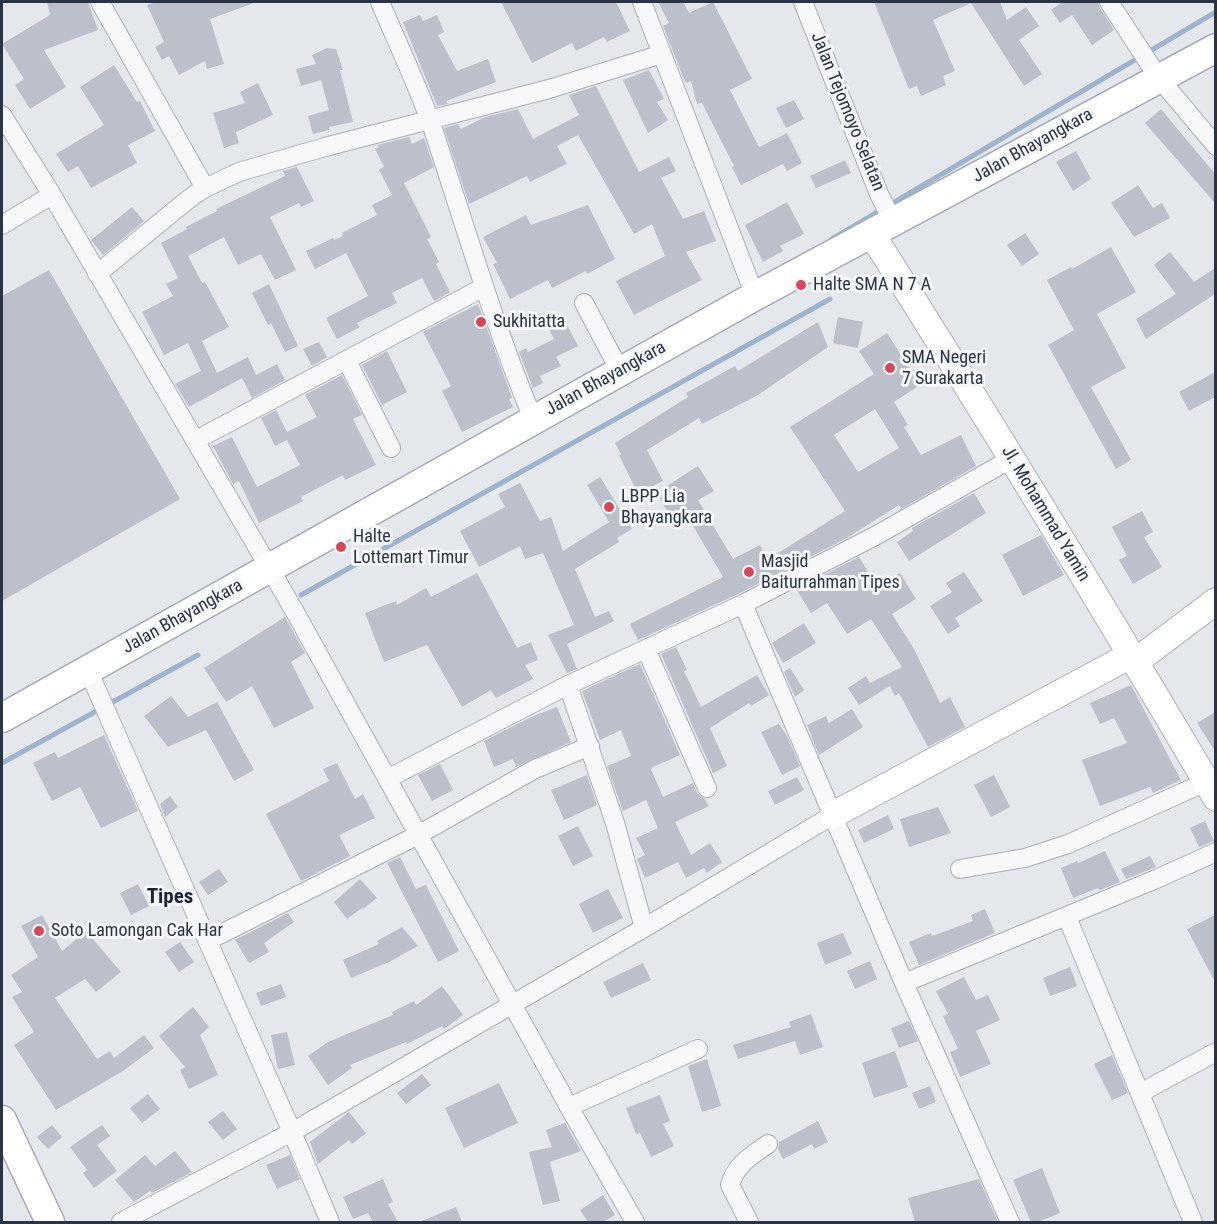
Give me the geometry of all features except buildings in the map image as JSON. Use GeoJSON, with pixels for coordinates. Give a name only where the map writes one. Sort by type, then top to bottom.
{"type":"FeatureCollection","features":[{"type":"Feature","properties":{"kind":"main road","name":"Jalan Bhayangkara"},"geometry":{"type":"LineString","coordinates":[[2,718],[90,674],[270,568],[755,296],[883,217],[1153,70],[1215,48]]}},
{"type":"Feature","properties":{"kind":"main road","name":"Jl. Mohammad Yamin"},"geometry":{"type":"LineString","coordinates":[[883,217],[1011,459],[1211,790]]}},
{"type":"Feature","properties":{"kind":"main road"},"geometry":{"type":"LineString","coordinates":[[833,815],[1133,658],[1215,601]]}},
{"type":"Feature","properties":{"kind":"main road"},"geometry":{"type":"LineString","coordinates":[[2,1120],[50,1222]]}},
{"type":"Feature","properties":{"kind":"street"},"geometry":{"type":"LineString","coordinates":[[100,2],[205,188]]}},
{"type":"Feature","properties":{"kind":"street"},"geometry":{"type":"LineString","coordinates":[[380,2],[430,120],[484,287],[501,331],[508,359],[533,419]]}},
{"type":"Feature","properties":{"kind":"street"},"geometry":{"type":"LineString","coordinates":[[642,2],[755,296]]}},
{"type":"Feature","properties":{"kind":"street","name":"Jalan Tejomoyo Selatan"},"geometry":{"type":"LineString","coordinates":[[803,2],[883,217]]}},
{"type":"Feature","properties":{"kind":"street"},"geometry":{"type":"LineString","coordinates":[[1109,2],[1153,70],[1215,146]]}},
{"type":"Feature","properties":{"kind":"street"},"geometry":{"type":"LineString","coordinates":[[97,274],[190,198],[205,188],[239,172],[549,89],[662,54]]}},
{"type":"Feature","properties":{"kind":"street"},"geometry":{"type":"LineString","coordinates":[[2,115],[52,195],[270,568],[635,1222]]}},
{"type":"Feature","properties":{"kind":"street"},"geometry":{"type":"LineString","coordinates":[[2,225],[52,195]]}},
{"type":"Feature","properties":{"kind":"street"},"geometry":{"type":"LineString","coordinates":[[196,440],[484,287]]}},
{"type":"Feature","properties":{"kind":"street"},"geometry":{"type":"LineString","coordinates":[[584,303],[620,371]]}},
{"type":"Feature","properties":{"kind":"street"},"geometry":{"type":"LineString","coordinates":[[346,361],[391,448]]}},
{"type":"Feature","properties":{"kind":"street"},"geometry":{"type":"LineString","coordinates":[[387,778],[568,685],[743,604],[875,536],[1011,459]]}},
{"type":"Feature","properties":{"kind":"street"},"geometry":{"type":"LineString","coordinates":[[743,604],[904,983],[1010,1222]]}},
{"type":"Feature","properties":{"kind":"street"},"geometry":{"type":"LineString","coordinates":[[646,649],[707,788]]}},
{"type":"Feature","properties":{"kind":"street"},"geometry":{"type":"LineString","coordinates":[[90,674],[330,1222]]}},
{"type":"Feature","properties":{"kind":"street"},"geometry":{"type":"LineString","coordinates":[[568,685],[615,823],[644,928]]}},
{"type":"Feature","properties":{"kind":"street"},"geometry":{"type":"LineString","coordinates":[[207,941],[418,835],[535,769],[590,746]]}},
{"type":"Feature","properties":{"kind":"street"},"geometry":{"type":"LineString","coordinates":[[960,869],[1025,858],[1211,790]]}},
{"type":"Feature","properties":{"kind":"street"},"geometry":{"type":"LineString","coordinates":[[121,1222],[292,1132],[644,928],[833,815]]}},
{"type":"Feature","properties":{"kind":"street"},"geometry":{"type":"LineString","coordinates":[[904,983],[1067,917],[1215,852]]}},
{"type":"Feature","properties":{"kind":"street"},"geometry":{"type":"LineString","coordinates":[[1067,917],[1193,1222]]}},
{"type":"Feature","properties":{"kind":"street"},"geometry":{"type":"LineString","coordinates":[[569,1107],[698,1049]]}},
{"type":"Feature","properties":{"kind":"street"},"geometry":{"type":"LineString","coordinates":[[1140,1093],[1215,1052]]}},
{"type":"Feature","properties":{"kind":"street"},"geometry":{"type":"LineString","coordinates":[[749,1222],[730,1185],[739,1166],[768,1144]]}},
{"type":"Feature","properties":{"kind":"waterway"},"geometry":{"type":"LineString","coordinates":[[832,239],[1216,12]]}},
{"type":"Feature","properties":{"kind":"waterway"},"geometry":{"type":"LineString","coordinates":[[301,595],[830,299]]}},
{"type":"Feature","properties":{"kind":"waterway"},"geometry":{"type":"LineString","coordinates":[[2,763],[198,655]]}},
{"type":"Feature","properties":{"kind":"place","name":"Halte SMA N 7 A"},"geometry":{"type":"Point","coordinates":[801,285]}},
{"type":"Feature","properties":{"kind":"place","name":"Sukhitatta"},"geometry":{"type":"Point","coordinates":[481,322]}},
{"type":"Feature","properties":{"kind":"place","name":"SMA Negeri 7 Surakarta"},"geometry":{"type":"Point","coordinates":[890,368]}},
{"type":"Feature","properties":{"kind":"place","name":"LBPP Lia Bhayangkara"},"geometry":{"type":"Point","coordinates":[609,507]}},
{"type":"Feature","properties":{"kind":"place","name":"Halte Lottemart Timur"},"geometry":{"type":"Point","coordinates":[341,547]}},
{"type":"Feature","properties":{"kind":"place","name":"Masjid Baiturrahman Tipes"},"geometry":{"type":"Point","coordinates":[749,572]}},
{"type":"Feature","properties":{"kind":"place","name":"Soto Lamongan Cak Har"},"geometry":{"type":"Point","coordinates":[39,931]}},
{"type":"Feature","properties":{"kind":"district","name":"Tipes"},"geometry":{"type":"Point","coordinates":[170,898]}}]}
